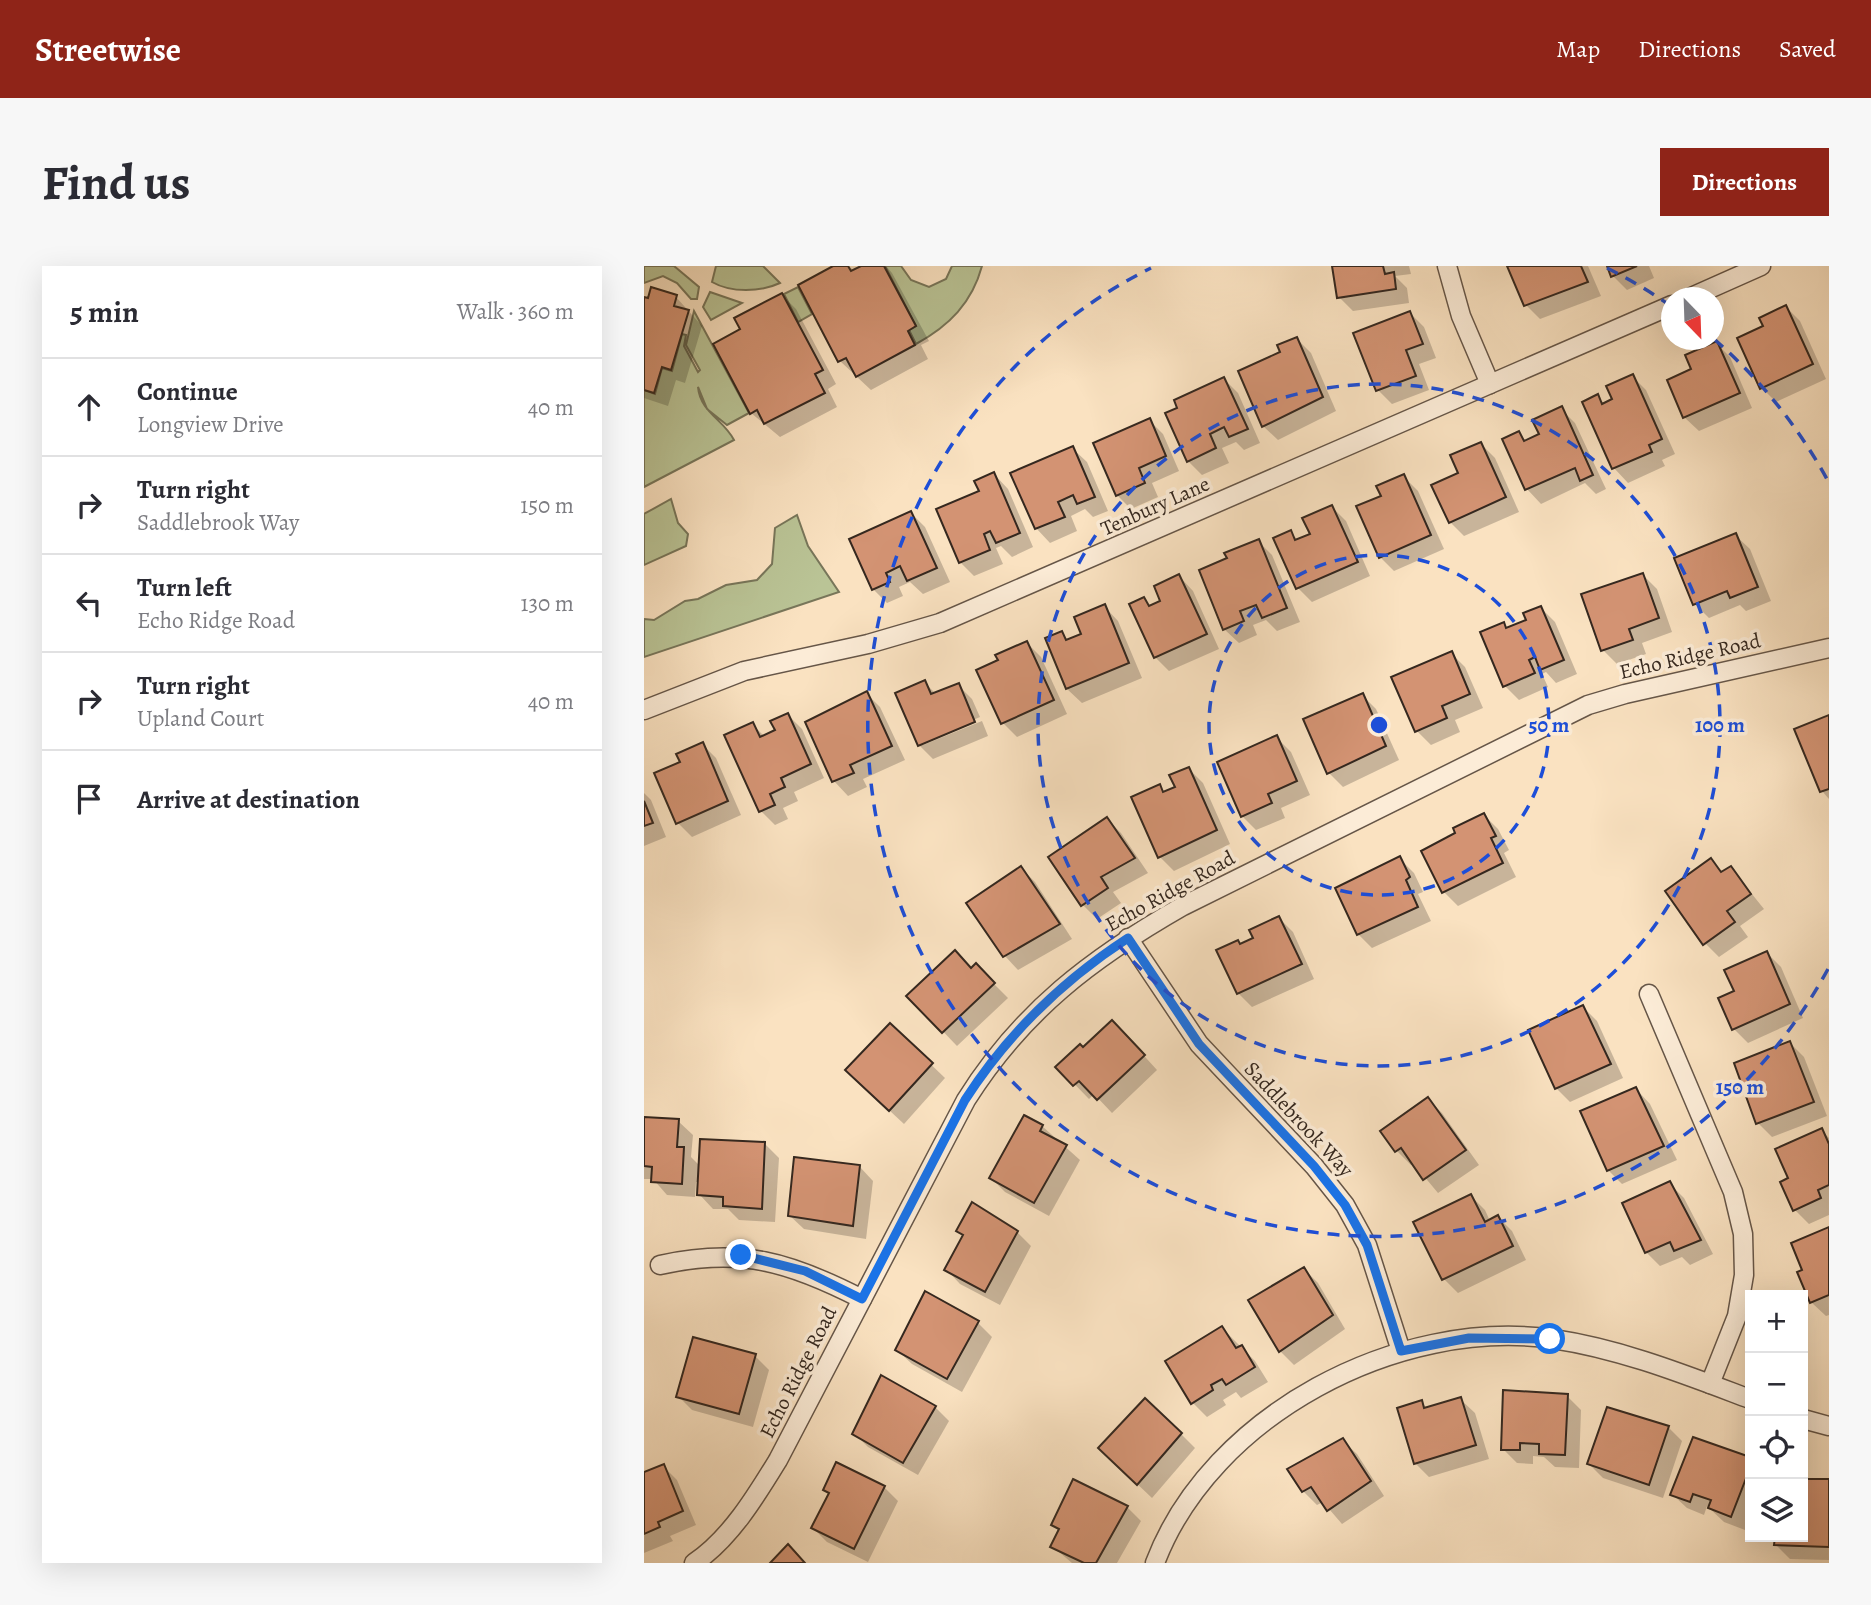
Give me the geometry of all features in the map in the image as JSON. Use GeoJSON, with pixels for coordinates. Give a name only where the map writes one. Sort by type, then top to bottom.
{"type":"FeatureCollection","features":[{"type":"Feature","properties":{"kind":"street"},"geometry":{"type":"LineString","coordinates":[[1447,266],[1461,317],[1490,384]]}},
{"type":"Feature","properties":{"kind":"street"},"geometry":{"type":"LineString","coordinates":[[1714,287],[1761,266]]}},
{"type":"Feature","properties":{"kind":"street","name":"Tenbury Lane"},"geometry":{"type":"LineString","coordinates":[[644,710],[744,671],[877,642],[940,624],[1661,309]]}},
{"type":"Feature","properties":{"kind":"street","name":"Echo Ridge Road"},"geometry":{"type":"LineString","coordinates":[[694,1563],[729,1529],[778,1460],[965,1100],[1016,1032],[1066,983],[1128,938],[1195,900],[1588,705],[1625,694],[1829,648]]}},
{"type":"Feature","properties":{"kind":"street","name":"Saddlebrook Way"},"geometry":{"type":"LineString","coordinates":[[1128,938],[1199,1044],[1314,1166],[1345,1205],[1367,1245],[1401,1351]]}},
{"type":"Feature","properties":{"kind":"street"},"geometry":{"type":"LineString","coordinates":[[1649,994],[1733,1192],[1743,1234],[1744,1275],[1737,1316],[1710,1384]]}},
{"type":"Feature","properties":{"kind":"street"},"geometry":{"type":"LineString","coordinates":[[660,1265],[714,1255],[761,1258],[805,1271],[862,1299]]}},
{"type":"Feature","properties":{"kind":"street"},"geometry":{"type":"LineString","coordinates":[[1155,1563],[1195,1492],[1219,1463],[1250,1434],[1325,1383],[1401,1351],[1469,1338],[1550,1339],[1630,1356],[1745,1397]]}},
{"type":"Feature","properties":{"kind":"street"},"geometry":{"type":"LineString","coordinates":[[1808,1420],[1829,1426]]}},
{"type":"Feature","properties":{"kind":"green space"},"geometry":{"type":"Polygon","coordinates":[[[644,266],[674,266],[699,287],[697,299],[691,299],[677,283],[663,276],[644,283],[644,266]]]}},
{"type":"Feature","properties":{"kind":"green space"},"geometry":{"type":"Polygon","coordinates":[[[716,266],[763,266],[780,283],[755,290],[720,286],[712,282],[716,266]]]}},
{"type":"Feature","properties":{"kind":"green space"},"geometry":{"type":"Polygon","coordinates":[[[885,266],[901,266],[911,280],[929,287],[946,279],[952,266],[982,266],[972,291],[958,312],[916,344],[909,330],[916,326],[885,266]]]}},
{"type":"Feature","properties":{"kind":"green space"},"geometry":{"type":"Polygon","coordinates":[[[798,287],[812,314],[798,322],[784,294],[798,287]]]}},
{"type":"Feature","properties":{"kind":"green space"},"geometry":{"type":"Polygon","coordinates":[[[710,292],[742,303],[711,320],[703,307],[710,292]]]}},
{"type":"Feature","properties":{"kind":"green space"},"geometry":{"type":"Polygon","coordinates":[[[694,311],[749,413],[727,425],[708,410],[734,440],[644,487],[644,390],[655,394],[662,368],[672,371],[682,334],[686,335],[684,346],[698,372],[700,370],[686,345],[694,311]]]}},
{"type":"Feature","properties":{"kind":"green space"},"geometry":{"type":"Polygon","coordinates":[[[671,499],[678,523],[688,534],[686,546],[644,565],[644,514],[671,499]]]}},
{"type":"Feature","properties":{"kind":"green space"},"geometry":{"type":"Polygon","coordinates":[[[797,515],[808,546],[839,592],[644,657],[644,619],[654,620],[685,601],[698,599],[726,585],[757,580],[772,564],[775,528],[797,515]]]}},
{"type":"Feature","properties":{"kind":"building"},"geometry":{"type":"Polygon","coordinates":[[[833,266],[848,266],[851,271],[861,266],[884,266],[916,326],[908,331],[915,345],[856,377],[846,358],[838,362],[798,285],[833,266]]]}},
{"type":"Feature","properties":{"kind":"building"},"geometry":{"type":"Polygon","coordinates":[[[1332,266],[1383,266],[1385,274],[1394,272],[1396,289],[1337,298],[1332,266]]]}},
{"type":"Feature","properties":{"kind":"building"},"geometry":{"type":"Polygon","coordinates":[[[1507,266],[1581,266],[1588,282],[1524,306],[1507,266]]]}},
{"type":"Feature","properties":{"kind":"building"},"geometry":{"type":"Polygon","coordinates":[[[1607,266],[1637,266],[1611,277],[1607,266]]]}},
{"type":"Feature","properties":{"kind":"building"},"geometry":{"type":"Polygon","coordinates":[[[651,287],[677,295],[674,306],[689,310],[671,370],[662,367],[654,393],[644,390],[644,297],[648,298],[651,287]]]}},
{"type":"Feature","properties":{"kind":"building"},"geometry":{"type":"Polygon","coordinates":[[[782,293],[823,370],[815,374],[825,393],[764,424],[757,410],[750,414],[713,344],[740,329],[734,318],[782,293]]]}},
{"type":"Feature","properties":{"kind":"building"},"geometry":{"type":"Polygon","coordinates":[[[1786,305],[1813,364],[1760,389],[1737,338],[1763,326],[1759,318],[1786,305]]]}},
{"type":"Feature","properties":{"kind":"building"},"geometry":{"type":"Polygon","coordinates":[[[1410,311],[1423,344],[1406,350],[1416,376],[1376,391],[1353,333],[1410,311]]]}},
{"type":"Feature","properties":{"kind":"building"},"geometry":{"type":"Polygon","coordinates":[[[1297,337],[1323,397],[1262,427],[1238,371],[1280,352],[1277,345],[1297,337]]]}},
{"type":"Feature","properties":{"kind":"building"},"geometry":{"type":"Polygon","coordinates":[[[1696,350],[1721,350],[1740,393],[1683,418],[1667,380],[1691,369],[1685,355],[1696,350]]]}},
{"type":"Feature","properties":{"kind":"building"},"geometry":{"type":"Polygon","coordinates":[[[1633,374],[1662,439],[1649,445],[1652,452],[1612,469],[1582,402],[1598,394],[1602,404],[1612,399],[1606,386],[1633,374]]]}},
{"type":"Feature","properties":{"kind":"building"},"geometry":{"type":"Polygon","coordinates":[[[1224,377],[1248,429],[1229,437],[1224,427],[1210,434],[1216,448],[1187,462],[1165,413],[1177,408],[1174,400],[1224,377]]]}},
{"type":"Feature","properties":{"kind":"building"},"geometry":{"type":"Polygon","coordinates":[[[1562,406],[1593,475],[1580,481],[1575,468],[1525,490],[1502,439],[1519,431],[1524,441],[1539,434],[1532,420],[1562,406]]]}},
{"type":"Feature","properties":{"kind":"building"},"geometry":{"type":"Polygon","coordinates":[[[1150,418],[1166,456],[1139,468],[1145,483],[1116,496],[1093,443],[1150,418]]]}},
{"type":"Feature","properties":{"kind":"building"},"geometry":{"type":"Polygon","coordinates":[[[1481,442],[1506,497],[1449,523],[1431,485],[1458,473],[1450,455],[1481,442]]]}},
{"type":"Feature","properties":{"kind":"building"},"geometry":{"type":"Polygon","coordinates":[[[1073,446],[1095,497],[1077,504],[1073,495],[1058,502],[1065,517],[1035,529],[1010,473],[1073,446]]]}},
{"type":"Feature","properties":{"kind":"building"},"geometry":{"type":"Polygon","coordinates":[[[994,472],[1020,533],[996,543],[990,531],[984,534],[990,550],[959,563],[936,509],[979,491],[974,481],[994,472]]]}},
{"type":"Feature","properties":{"kind":"building"},"geometry":{"type":"Polygon","coordinates":[[[1404,474],[1431,535],[1379,558],[1356,506],[1381,496],[1376,486],[1404,474]]]}},
{"type":"Feature","properties":{"kind":"building"},"geometry":{"type":"Polygon","coordinates":[[[1332,505],[1358,562],[1296,589],[1273,538],[1291,530],[1295,540],[1310,534],[1302,518],[1332,505]]]}},
{"type":"Feature","properties":{"kind":"building"},"geometry":{"type":"Polygon","coordinates":[[[911,511],[937,568],[907,581],[900,566],[886,573],[890,582],[872,590],[849,539],[911,511]]]}},
{"type":"Feature","properties":{"kind":"building"},"geometry":{"type":"Polygon","coordinates":[[[1736,533],[1758,587],[1730,598],[1727,591],[1693,605],[1674,558],[1736,533]]]}},
{"type":"Feature","properties":{"kind":"building"},"geometry":{"type":"Polygon","coordinates":[[[1259,539],[1287,608],[1262,618],[1256,605],[1240,611],[1244,621],[1223,630],[1199,570],[1227,558],[1224,553],[1259,539]]]}},
{"type":"Feature","properties":{"kind":"building"},"geometry":{"type":"Polygon","coordinates":[[[1643,573],[1659,618],[1629,629],[1633,640],[1601,651],[1581,594],[1643,573]]]}},
{"type":"Feature","properties":{"kind":"building"},"geometry":{"type":"Polygon","coordinates":[[[1179,574],[1207,634],[1154,658],[1129,604],[1144,597],[1149,606],[1160,601],[1154,586],[1179,574]]]}},
{"type":"Feature","properties":{"kind":"building"},"geometry":{"type":"Polygon","coordinates":[[[1105,604],[1129,663],[1066,689],[1045,638],[1062,631],[1066,640],[1081,634],[1074,617],[1105,604]]]}},
{"type":"Feature","properties":{"kind":"building"},"geometry":{"type":"Polygon","coordinates":[[[1541,606],[1564,660],[1540,670],[1535,657],[1529,660],[1535,673],[1503,687],[1480,632],[1504,622],[1506,628],[1526,620],[1523,613],[1541,606]]]}},
{"type":"Feature","properties":{"kind":"building"},"geometry":{"type":"Polygon","coordinates":[[[1027,641],[1054,700],[1001,724],[976,670],[998,660],[995,655],[1027,641]]]}},
{"type":"Feature","properties":{"kind":"building"},"geometry":{"type":"Polygon","coordinates":[[[1452,651],[1470,694],[1442,706],[1447,718],[1415,732],[1391,677],[1452,651]]]}},
{"type":"Feature","properties":{"kind":"building"},"geometry":{"type":"Polygon","coordinates":[[[925,680],[931,694],[959,683],[975,722],[918,746],[895,693],[925,680]]]}},
{"type":"Feature","properties":{"kind":"building"},"geometry":{"type":"Polygon","coordinates":[[[867,691],[892,746],[850,765],[854,773],[832,782],[805,722],[867,691]]]}},
{"type":"Feature","properties":{"kind":"building"},"geometry":{"type":"Polygon","coordinates":[[[1363,693],[1386,746],[1327,774],[1303,719],[1363,693]]]}},
{"type":"Feature","properties":{"kind":"building"},"geometry":{"type":"Polygon","coordinates":[[[788,713],[811,764],[781,778],[785,787],[770,794],[775,805],[759,812],[724,735],[753,722],[760,737],[775,730],[770,721],[788,713]]]}},
{"type":"Feature","properties":{"kind":"building"},"geometry":{"type":"Polygon","coordinates":[[[1829,715],[1829,789],[1820,792],[1794,729],[1829,715]]]}},
{"type":"Feature","properties":{"kind":"building"},"geometry":{"type":"Polygon","coordinates":[[[1277,735],[1297,781],[1268,794],[1272,803],[1241,817],[1217,762],[1277,735]]]}},
{"type":"Feature","properties":{"kind":"building"},"geometry":{"type":"Polygon","coordinates":[[[703,742],[728,801],[676,824],[654,773],[680,762],[676,754],[703,742]]]}},
{"type":"Feature","properties":{"kind":"building"},"geometry":{"type":"Polygon","coordinates":[[[1189,767],[1217,830],[1158,858],[1131,797],[1160,784],[1163,792],[1175,787],[1169,775],[1189,767]]]}},
{"type":"Feature","properties":{"kind":"building"},"geometry":{"type":"Polygon","coordinates":[[[644,801],[653,823],[644,826],[644,801]]]}},
{"type":"Feature","properties":{"kind":"building"},"geometry":{"type":"Polygon","coordinates":[[[1484,813],[1496,836],[1491,838],[1503,863],[1442,893],[1421,851],[1455,833],[1453,828],[1484,813]]]}},
{"type":"Feature","properties":{"kind":"building"},"geometry":{"type":"Polygon","coordinates":[[[1107,817],[1135,858],[1101,877],[1108,888],[1081,906],[1048,857],[1107,817]]]}},
{"type":"Feature","properties":{"kind":"building"},"geometry":{"type":"Polygon","coordinates":[[[1400,856],[1410,877],[1406,880],[1418,907],[1357,935],[1335,888],[1400,856]]]}},
{"type":"Feature","properties":{"kind":"building"},"geometry":{"type":"Polygon","coordinates":[[[1711,858],[1721,872],[1731,866],[1751,894],[1727,911],[1735,922],[1703,945],[1665,891],[1711,858]]]}},
{"type":"Feature","properties":{"kind":"building"},"geometry":{"type":"Polygon","coordinates":[[[1021,866],[1060,924],[1003,957],[966,903],[1021,866]]]}},
{"type":"Feature","properties":{"kind":"building"},"geometry":{"type":"Polygon","coordinates":[[[1279,916],[1302,964],[1237,994],[1216,950],[1238,940],[1240,944],[1253,938],[1249,930],[1279,916]]]}},
{"type":"Feature","properties":{"kind":"building"},"geometry":{"type":"Polygon","coordinates":[[[955,950],[971,968],[976,963],[995,983],[942,1033],[906,996],[955,950]]]}},
{"type":"Feature","properties":{"kind":"building"},"geometry":{"type":"Polygon","coordinates":[[[1767,951],[1790,1004],[1732,1030],[1718,998],[1734,991],[1724,970],[1767,951]]]}},
{"type":"Feature","properties":{"kind":"building"},"geometry":{"type":"Polygon","coordinates":[[[1583,1005],[1611,1064],[1555,1089],[1528,1030],[1583,1005]]]}},
{"type":"Feature","properties":{"kind":"building"},"geometry":{"type":"Polygon","coordinates":[[[1112,1020],[1145,1055],[1097,1100],[1079,1081],[1073,1086],[1055,1067],[1080,1044],[1083,1047],[1112,1020]]]}},
{"type":"Feature","properties":{"kind":"building"},"geometry":{"type":"Polygon","coordinates":[[[890,1023],[933,1063],[889,1111],[845,1070],[890,1023]]]}},
{"type":"Feature","properties":{"kind":"building"},"geometry":{"type":"Polygon","coordinates":[[[1790,1041],[1814,1102],[1756,1124],[1734,1063],[1790,1041]]]}},
{"type":"Feature","properties":{"kind":"building"},"geometry":{"type":"Polygon","coordinates":[[[1636,1087],[1664,1146],[1607,1171],[1580,1111],[1636,1087]]]}},
{"type":"Feature","properties":{"kind":"building"},"geometry":{"type":"Polygon","coordinates":[[[1428,1097],[1466,1150],[1423,1180],[1401,1148],[1395,1152],[1380,1131],[1428,1097]]]}},
{"type":"Feature","properties":{"kind":"building"},"geometry":{"type":"Polygon","coordinates":[[[1024,1115],[1043,1125],[1040,1131],[1067,1145],[1034,1203],[989,1178],[1024,1115]]]}},
{"type":"Feature","properties":{"kind":"building"},"geometry":{"type":"Polygon","coordinates":[[[644,1117],[679,1119],[677,1147],[684,1147],[682,1184],[651,1182],[652,1167],[644,1166],[644,1117]]]}},
{"type":"Feature","properties":{"kind":"building"},"geometry":{"type":"Polygon","coordinates":[[[1822,1128],[1829,1144],[1829,1185],[1818,1190],[1821,1198],[1793,1211],[1780,1182],[1788,1178],[1775,1149],[1822,1128]]]}},
{"type":"Feature","properties":{"kind":"building"},"geometry":{"type":"Polygon","coordinates":[[[700,1139],[765,1142],[762,1209],[723,1206],[723,1197],[697,1195],[700,1139]]]}},
{"type":"Feature","properties":{"kind":"building"},"geometry":{"type":"Polygon","coordinates":[[[794,1157],[860,1165],[853,1226],[788,1216],[794,1157]]]}},
{"type":"Feature","properties":{"kind":"building"},"geometry":{"type":"Polygon","coordinates":[[[1670,1181],[1701,1240],[1674,1251],[1670,1242],[1645,1253],[1622,1203],[1670,1181]]]}},
{"type":"Feature","properties":{"kind":"building"},"geometry":{"type":"Polygon","coordinates":[[[1471,1194],[1485,1222],[1498,1215],[1513,1246],[1442,1280],[1413,1222],[1471,1194]]]}},
{"type":"Feature","properties":{"kind":"building"},"geometry":{"type":"Polygon","coordinates":[[[972,1202],[1018,1231],[985,1292],[944,1270],[963,1235],[956,1231],[972,1202]]]}},
{"type":"Feature","properties":{"kind":"building"},"geometry":{"type":"Polygon","coordinates":[[[1829,1227],[1829,1295],[1810,1303],[1808,1290],[1805,1290],[1797,1272],[1802,1270],[1791,1243],[1829,1227]]]}},
{"type":"Feature","properties":{"kind":"building"},"geometry":{"type":"Polygon","coordinates":[[[1304,1267],[1333,1315],[1279,1352],[1248,1300],[1304,1267]]]}},
{"type":"Feature","properties":{"kind":"building"},"geometry":{"type":"Polygon","coordinates":[[[925,1291],[979,1321],[947,1379],[895,1350],[925,1291]]]}},
{"type":"Feature","properties":{"kind":"building"},"geometry":{"type":"Polygon","coordinates":[[[1222,1326],[1236,1348],[1242,1345],[1255,1367],[1226,1385],[1222,1379],[1211,1385],[1213,1390],[1191,1404],[1165,1361],[1222,1326]]]}},
{"type":"Feature","properties":{"kind":"building"},"geometry":{"type":"Polygon","coordinates":[[[693,1337],[756,1354],[739,1414],[676,1397],[693,1337]]]}},
{"type":"Feature","properties":{"kind":"building"},"geometry":{"type":"Polygon","coordinates":[[[881,1375],[936,1406],[903,1463],[852,1434],[881,1375]]]}},
{"type":"Feature","properties":{"kind":"building"},"geometry":{"type":"Polygon","coordinates":[[[1503,1390],[1568,1394],[1565,1455],[1539,1454],[1539,1444],[1520,1443],[1520,1450],[1501,1450],[1503,1390]]]}},
{"type":"Feature","properties":{"kind":"building"},"geometry":{"type":"Polygon","coordinates":[[[1461,1397],[1476,1445],[1414,1464],[1397,1408],[1422,1400],[1424,1408],[1461,1397]]]}},
{"type":"Feature","properties":{"kind":"building"},"geometry":{"type":"Polygon","coordinates":[[[1145,1398],[1182,1433],[1137,1485],[1098,1448],[1145,1398]]]}},
{"type":"Feature","properties":{"kind":"building"},"geometry":{"type":"Polygon","coordinates":[[[1607,1407],[1669,1426],[1649,1485],[1587,1464],[1607,1407]]]}},
{"type":"Feature","properties":{"kind":"building"},"geometry":{"type":"Polygon","coordinates":[[[1693,1437],[1745,1455],[1745,1481],[1731,1517],[1708,1508],[1711,1500],[1693,1494],[1690,1502],[1670,1495],[1693,1437]]]}},
{"type":"Feature","properties":{"kind":"building"},"geometry":{"type":"Polygon","coordinates":[[[1343,1438],[1371,1481],[1327,1511],[1311,1487],[1302,1492],[1287,1469],[1343,1438]]]}},
{"type":"Feature","properties":{"kind":"building"},"geometry":{"type":"Polygon","coordinates":[[[836,1462],[885,1486],[854,1549],[811,1528],[829,1493],[823,1490],[836,1462]]]}},
{"type":"Feature","properties":{"kind":"building"},"geometry":{"type":"Polygon","coordinates":[[[664,1464],[683,1511],[658,1522],[660,1527],[644,1534],[644,1472],[664,1464]]]}},
{"type":"Feature","properties":{"kind":"building"},"geometry":{"type":"Polygon","coordinates":[[[1073,1479],[1128,1506],[1096,1563],[1084,1563],[1050,1547],[1059,1529],[1051,1525],[1073,1479]]]}},
{"type":"Feature","properties":{"kind":"building"},"geometry":{"type":"Polygon","coordinates":[[[1808,1479],[1829,1479],[1829,1547],[1774,1545],[1774,1542],[1808,1542],[1808,1479]]]}},
{"type":"Feature","properties":{"kind":"building"},"geometry":{"type":"Polygon","coordinates":[[[788,1544],[805,1563],[770,1563],[788,1544]]]}},
{"type":"Feature","properties":{"kind":"route"},"geometry":{"type":"LineString","coordinates":[[741,1255],[782,1263],[805,1271],[862,1299],[965,1100],[985,1070],[1033,1014],[1066,983],[1128,938],[1199,1044],[1314,1166],[1345,1205],[1356,1222],[1377,1271],[1401,1351],[1469,1338],[1514,1336],[1550,1339]]}}]}
